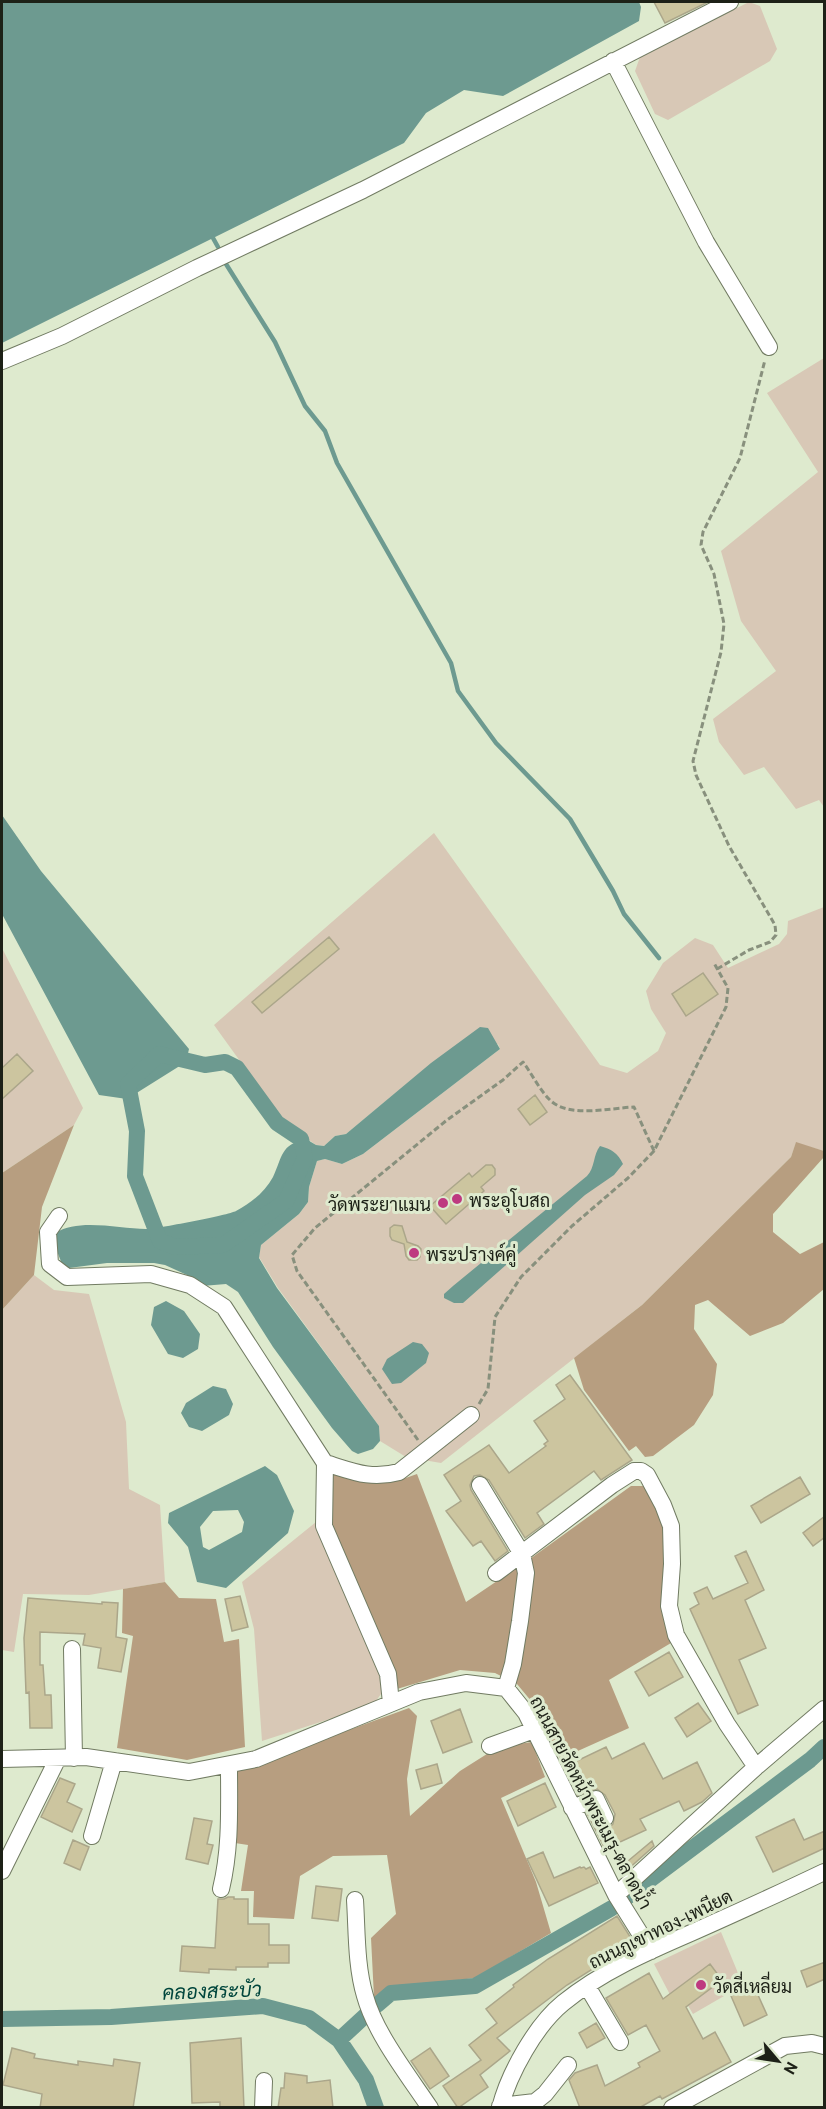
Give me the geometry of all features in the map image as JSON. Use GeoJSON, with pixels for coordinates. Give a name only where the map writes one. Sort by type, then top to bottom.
{"type":"FeatureCollection","features":[{"type":"Feature","properties":{"kind":"street"},"geometry":{"type":"LineString","coordinates":[[2,361],[62,336],[197,268],[363,190],[729,2]]}},
{"type":"Feature","properties":{"kind":"street"},"geometry":{"type":"LineString","coordinates":[[613,61],[706,242],[769,347]]}},
{"type":"Feature","properties":{"kind":"street"},"geometry":{"type":"LineString","coordinates":[[59,1216],[48,1232],[50,1264],[67,1276],[151,1274],[190,1285],[224,1307],[325,1463],[324,1526],[388,1674],[391,1702]]}},
{"type":"Feature","properties":{"kind":"street"},"geometry":{"type":"LineString","coordinates":[[325,1463],[369,1476],[384,1476],[399,1472],[471,1415]]}},
{"type":"Feature","properties":{"kind":"street"},"geometry":{"type":"LineString","coordinates":[[496,1573],[612,1485],[634,1471],[647,1474],[671,1526],[672,1564],[669,1606],[676,1635],[727,1724],[756,1767]]}},
{"type":"Feature","properties":{"kind":"street"},"geometry":{"type":"LineString","coordinates":[[480,1485],[522,1554],[526,1573],[513,1664],[506,1688]]}},
{"type":"Feature","properties":{"kind":"street"},"geometry":{"type":"LineString","coordinates":[[2,1871],[66,1758],[72,1649]]}},
{"type":"Feature","properties":{"kind":"street","name":"ถนนสายวัดหน้าพระเมรุ-ตลาดน้ำ"},"geometry":{"type":"LineString","coordinates":[[2,1759],[66,1758],[114,1761],[189,1772],[256,1759],[419,1692],[466,1683],[506,1688],[526,1713],[616,1895],[651,1951]]}},
{"type":"Feature","properties":{"kind":"street"},"geometry":{"type":"LineString","coordinates":[[616,1895],[756,1767],[825,1709]]}},
{"type":"Feature","properties":{"kind":"street"},"geometry":{"type":"LineString","coordinates":[[490,1746],[534,1730]]}},
{"type":"Feature","properties":{"kind":"street"},"geometry":{"type":"LineString","coordinates":[[92,1836],[114,1761]]}},
{"type":"Feature","properties":{"kind":"street"},"geometry":{"type":"LineString","coordinates":[[221,1889],[229,1845],[228,1766]]}},
{"type":"Feature","properties":{"kind":"street"},"geometry":{"type":"LineString","coordinates":[[572,1808],[596,1799],[605,1818]]}},
{"type":"Feature","properties":{"kind":"street","name":"ถนนภูเขาทอง-เพนียด"},"geometry":{"type":"LineString","coordinates":[[500,2107],[522,2057],[540,2028],[563,2003],[587,1986],[651,1951],[825,1872]]}},
{"type":"Feature","properties":{"kind":"street"},"geometry":{"type":"LineString","coordinates":[[355,1900],[360,1975],[365,1997],[374,2021],[430,2108]]}},
{"type":"Feature","properties":{"kind":"street"},"geometry":{"type":"LineString","coordinates":[[587,1986],[620,2042]]}},
{"type":"Feature","properties":{"kind":"street"},"geometry":{"type":"LineString","coordinates":[[672,2108],[785,2046],[812,2043],[825,2046]]}},
{"type":"Feature","properties":{"kind":"street"},"geometry":{"type":"LineString","coordinates":[[500,2107],[535,2102],[545,2094],[568,2065]]}},
{"type":"Feature","properties":{"kind":"street"},"geometry":{"type":"LineString","coordinates":[[264,2081],[264,2108]]}},
{"type":"Feature","properties":{"kind":"path"},"geometry":{"type":"LineString","coordinates":[[717,969],[749,950],[770,942],[776,935],[775,925],[729,846],[696,776],[693,761],[721,652],[724,624],[714,574],[701,545],[703,532],[740,458],[769,347]]}},
{"type":"Feature","properties":{"kind":"path"},"geometry":{"type":"LineString","coordinates":[[471,1415],[488,1389],[495,1317],[521,1277],[572,1226],[628,1178],[654,1151],[726,1008],[728,988],[714,963]]}},
{"type":"Feature","properties":{"kind":"path"},"geometry":{"type":"LineString","coordinates":[[426,1451],[297,1270],[292,1255],[315,1228],[447,1120],[503,1080],[523,1062],[551,1100],[563,1108],[579,1112],[634,1107],[654,1151]]}},
{"type":"Feature","properties":{"kind":"shaded area"},"geometry":{"type":"Polygon","coordinates":[[[749,2],[760,6],[777,49],[770,61],[668,120],[655,114],[635,71],[640,57],[749,2]]]}},
{"type":"Feature","properties":{"kind":"shaded area"},"geometry":{"type":"Polygon","coordinates":[[[824,358],[824,807],[819,800],[796,809],[764,767],[744,775],[719,742],[713,719],[776,671],[741,621],[721,551],[818,472],[767,393],[824,358]]]}},
{"type":"Feature","properties":{"kind":"shaded area"},"geometry":{"type":"Polygon","coordinates":[[[434,833],[600,1065],[627,1073],[658,1051],[666,1033],[651,1009],[646,991],[663,963],[695,938],[713,945],[728,968],[779,944],[787,934],[788,921],[824,907],[824,1151],[796,1143],[791,1157],[642,1305],[441,1463],[406,1457],[380,1441],[379,1426],[278,1288],[259,1257],[261,1245],[299,1214],[308,1202],[309,1187],[317,1161],[325,1159],[342,1164],[363,1154],[500,1049],[498,1044],[432,1063],[346,1134],[335,1136],[324,1146],[316,1145],[284,1122],[214,1025],[434,833]]]}},
{"type":"Feature","properties":{"kind":"shaded area"},"geometry":{"type":"Polygon","coordinates":[[[2,948],[83,1108],[74,1125],[2,1173],[2,948]]]}},
{"type":"Feature","properties":{"kind":"shaded area"},"geometry":{"type":"Polygon","coordinates":[[[74,1125],[42,1207],[34,1275],[2,1310],[2,1173],[74,1125]]]}},
{"type":"Feature","properties":{"kind":"shaded area"},"geometry":{"type":"Polygon","coordinates":[[[796,1142],[824,1151],[824,1157],[773,1214],[773,1232],[800,1254],[824,1242],[824,1289],[783,1323],[750,1336],[708,1300],[695,1305],[694,1329],[717,1364],[713,1395],[694,1425],[653,1456],[645,1457],[636,1446],[629,1451],[584,1390],[574,1358],[642,1305],[791,1157],[796,1142]]]}},
{"type":"Feature","properties":{"kind":"shaded area"},"geometry":{"type":"Polygon","coordinates":[[[34,1275],[54,1290],[89,1294],[126,1422],[129,1489],[160,1505],[165,1582],[89,1595],[23,1594],[14,1652],[2,1650],[2,1310],[34,1275]]]}},
{"type":"Feature","properties":{"kind":"shaded area"},"geometry":{"type":"Polygon","coordinates":[[[333,1473],[370,1483],[400,1480],[417,1474],[466,1602],[631,1486],[644,1486],[663,1523],[666,1567],[662,1612],[671,1643],[609,1680],[629,1728],[560,1759],[537,1708],[517,1684],[495,1673],[460,1670],[397,1689],[332,1526],[333,1473]]]}},
{"type":"Feature","properties":{"kind":"shaded area"},"geometry":{"type":"Polygon","coordinates":[[[316,1522],[382,1677],[381,1694],[373,1705],[262,1741],[254,1629],[242,1582],[316,1522]]]}},
{"type":"Feature","properties":{"kind":"shaded area"},"geometry":{"type":"Polygon","coordinates":[[[165,1582],[179,1598],[216,1599],[224,1642],[239,1639],[245,1747],[187,1760],[117,1748],[133,1636],[122,1633],[123,1589],[165,1582]]]}},
{"type":"Feature","properties":{"kind":"shaded area"},"geometry":{"type":"Polygon","coordinates":[[[409,1708],[417,1716],[407,1779],[410,1816],[460,1771],[498,1747],[532,1742],[545,1777],[501,1798],[536,1882],[551,1933],[475,1978],[391,1988],[374,1997],[371,1938],[396,1914],[387,1855],[333,1856],[300,1876],[294,1919],[253,1917],[254,1891],[241,1891],[248,1845],[235,1843],[237,1771],[409,1708]]]}},
{"type":"Feature","properties":{"kind":"shaded area"},"geometry":{"type":"Polygon","coordinates":[[[721,1932],[743,1985],[693,2014],[687,2004],[678,2010],[654,1964],[721,1932]]]}},
{"type":"Feature","properties":{"kind":"water"},"geometry":{"type":"Polygon","coordinates":[[[2,2],[639,2],[641,7],[639,21],[503,96],[464,90],[426,113],[404,143],[2,343],[2,2]]]}},
{"type":"Feature","properties":{"kind":"water"},"geometry":{"type":"Polygon","coordinates":[[[2,815],[41,871],[189,1049],[186,1062],[127,1099],[99,1095],[2,914],[2,815]]]}},
{"type":"Feature","properties":{"kind":"water"},"geometry":{"type":"Polygon","coordinates":[[[480,1027],[488,1028],[500,1049],[363,1154],[342,1164],[325,1159],[317,1161],[309,1187],[308,1202],[299,1214],[261,1245],[259,1258],[277,1288],[379,1426],[380,1441],[373,1449],[358,1454],[352,1451],[332,1428],[273,1347],[238,1292],[226,1284],[202,1286],[187,1275],[165,1265],[154,1263],[107,1263],[69,1268],[62,1264],[55,1246],[56,1233],[65,1229],[100,1225],[146,1229],[220,1216],[242,1208],[266,1188],[287,1148],[306,1139],[316,1145],[324,1146],[335,1136],[346,1134],[431,1063],[480,1027]]]}},
{"type":"Feature","properties":{"kind":"water"},"geometry":{"type":"Polygon","coordinates":[[[600,1146],[614,1152],[623,1164],[614,1175],[585,1195],[463,1303],[454,1303],[444,1298],[444,1294],[453,1286],[587,1176],[600,1146]]]}},
{"type":"Feature","properties":{"kind":"water"},"geometry":{"type":"Polygon","coordinates":[[[166,1301],[184,1311],[200,1334],[198,1349],[183,1358],[168,1354],[151,1325],[154,1307],[166,1301]]]}},
{"type":"Feature","properties":{"kind":"water"},"geometry":{"type":"Polygon","coordinates":[[[413,1342],[422,1344],[429,1353],[426,1363],[401,1383],[392,1384],[382,1369],[387,1359],[413,1342]]]}},
{"type":"Feature","properties":{"kind":"water"},"geometry":{"type":"Polygon","coordinates":[[[213,1386],[226,1389],[233,1404],[229,1415],[202,1431],[189,1427],[181,1413],[186,1403],[213,1386]]]}},
{"type":"Feature","properties":{"kind":"water"},"geometry":{"type":"Polygon","coordinates":[[[265,1466],[277,1475],[294,1511],[288,1533],[226,1588],[197,1582],[188,1547],[168,1523],[169,1513],[265,1466]],[[238,1510],[213,1511],[200,1527],[203,1547],[209,1550],[242,1532],[244,1522],[238,1510]]]}},
{"type":"Feature","properties":{"kind":"building"},"geometry":{"type":"Polygon","coordinates":[[[654,2],[708,2],[665,23],[654,2]]]}},
{"type":"Feature","properties":{"kind":"building"},"geometry":{"type":"Polygon","coordinates":[[[329,937],[339,949],[262,1013],[252,1002],[329,937]]]}},
{"type":"Feature","properties":{"kind":"building"},"geometry":{"type":"Polygon","coordinates":[[[703,973],[718,994],[686,1016],[672,994],[703,973]]]}},
{"type":"Feature","properties":{"kind":"building"},"geometry":{"type":"Polygon","coordinates":[[[17,1054],[33,1071],[2,1099],[2,1068],[17,1054]]]}},
{"type":"Feature","properties":{"kind":"building"},"geometry":{"type":"Polygon","coordinates":[[[535,1095],[547,1112],[530,1125],[518,1109],[535,1095]]]}},
{"type":"Feature","properties":{"kind":"building","name":"พระอุโบสถ"},"geometry":{"type":"Polygon","coordinates":[[[486,1165],[492,1165],[495,1175],[481,1187],[484,1191],[446,1224],[430,1206],[469,1173],[472,1177],[486,1165]]]}},
{"type":"Feature","properties":{"kind":"building"},"geometry":{"type":"Polygon","coordinates":[[[394,1225],[402,1226],[407,1242],[421,1249],[417,1260],[409,1260],[404,1244],[392,1240],[390,1228],[394,1225]]]}},
{"type":"Feature","properties":{"kind":"building"},"geometry":{"type":"Polygon","coordinates":[[[570,1375],[632,1460],[601,1480],[594,1471],[537,1513],[544,1524],[525,1538],[489,1480],[480,1475],[474,1476],[470,1485],[471,1490],[508,1551],[495,1561],[481,1541],[473,1546],[446,1511],[461,1501],[444,1475],[489,1445],[509,1473],[546,1446],[544,1444],[548,1441],[534,1421],[565,1399],[556,1385],[570,1375]]]}},
{"type":"Feature","properties":{"kind":"building"},"geometry":{"type":"Polygon","coordinates":[[[800,1477],[810,1494],[761,1523],[751,1506],[800,1477]]]}},
{"type":"Feature","properties":{"kind":"building"},"geometry":{"type":"Polygon","coordinates":[[[825,1516],[825,1537],[813,1546],[803,1533],[825,1516]]]}},
{"type":"Feature","properties":{"kind":"building"},"geometry":{"type":"Polygon","coordinates":[[[746,1551],[764,1590],[745,1600],[766,1648],[739,1660],[758,1705],[738,1714],[690,1609],[699,1604],[694,1593],[707,1587],[713,1599],[748,1583],[735,1556],[746,1551]]]}},
{"type":"Feature","properties":{"kind":"building"},"geometry":{"type":"Polygon","coordinates":[[[240,1596],[248,1627],[232,1631],[225,1599],[240,1596]]]}},
{"type":"Feature","properties":{"kind":"building"},"geometry":{"type":"Polygon","coordinates":[[[28,1598],[102,1604],[102,1602],[118,1603],[116,1637],[127,1639],[121,1672],[98,1668],[101,1648],[83,1645],[85,1634],[40,1632],[40,1665],[43,1665],[45,1695],[51,1695],[52,1728],[30,1728],[24,1638],[28,1598]]]}},
{"type":"Feature","properties":{"kind":"building"},"geometry":{"type":"Polygon","coordinates":[[[669,1652],[683,1677],[649,1696],[635,1672],[669,1652]]]}},
{"type":"Feature","properties":{"kind":"building"},"geometry":{"type":"Polygon","coordinates":[[[698,1703],[711,1721],[687,1737],[675,1718],[698,1703]]]}},
{"type":"Feature","properties":{"kind":"building"},"geometry":{"type":"Polygon","coordinates":[[[460,1709],[472,1742],[443,1753],[431,1721],[460,1709]]]}},
{"type":"Feature","properties":{"kind":"building"},"geometry":{"type":"Polygon","coordinates":[[[644,1743],[663,1779],[697,1762],[712,1793],[702,1802],[684,1811],[679,1801],[640,1819],[646,1830],[605,1849],[587,1813],[591,1812],[600,1827],[609,1828],[613,1824],[615,1814],[605,1795],[597,1789],[578,1795],[564,1767],[606,1747],[612,1759],[644,1743]]]}},
{"type":"Feature","properties":{"kind":"building"},"geometry":{"type":"Polygon","coordinates":[[[437,1764],[442,1783],[421,1789],[416,1770],[437,1764]]]}},
{"type":"Feature","properties":{"kind":"building"},"geometry":{"type":"Polygon","coordinates":[[[60,1778],[75,1784],[67,1802],[82,1809],[72,1832],[41,1817],[60,1778]]]}},
{"type":"Feature","properties":{"kind":"building"},"geometry":{"type":"Polygon","coordinates":[[[545,1783],[556,1807],[518,1826],[507,1801],[545,1783]]]}},
{"type":"Feature","properties":{"kind":"building"},"geometry":{"type":"Polygon","coordinates":[[[194,1818],[212,1821],[207,1844],[213,1845],[208,1864],[186,1859],[194,1818]]]}},
{"type":"Feature","properties":{"kind":"building"},"geometry":{"type":"Polygon","coordinates":[[[794,1819],[804,1840],[825,1831],[825,1848],[773,1872],[756,1837],[794,1819]]]}},
{"type":"Feature","properties":{"kind":"building"},"geometry":{"type":"Polygon","coordinates":[[[73,1840],[89,1847],[80,1870],[64,1863],[73,1840]]]}},
{"type":"Feature","properties":{"kind":"building"},"geometry":{"type":"Polygon","coordinates":[[[652,1841],[654,1846],[626,1871],[622,1866],[652,1841]]]}},
{"type":"Feature","properties":{"kind":"building"},"geometry":{"type":"Polygon","coordinates":[[[543,1852],[554,1878],[580,1867],[586,1869],[590,1867],[598,1883],[549,1906],[527,1859],[543,1852]]]}},
{"type":"Feature","properties":{"kind":"building"},"geometry":{"type":"Polygon","coordinates":[[[316,1886],[342,1889],[338,1921],[312,1918],[316,1886]]]}},
{"type":"Feature","properties":{"kind":"building"},"geometry":{"type":"Polygon","coordinates":[[[228,1897],[248,1899],[248,1924],[269,1924],[269,1945],[289,1945],[289,1963],[268,1963],[268,1967],[236,1967],[236,1970],[209,1969],[209,1973],[180,1971],[182,1946],[215,1948],[218,1899],[228,1897]]]}},
{"type":"Feature","properties":{"kind":"building"},"geometry":{"type":"Polygon","coordinates":[[[617,1916],[634,1943],[567,1985],[497,2038],[510,2051],[480,2075],[488,2087],[458,2108],[443,2086],[481,2060],[469,2045],[497,2023],[486,2009],[548,1959],[617,1916]]]}},
{"type":"Feature","properties":{"kind":"building"},"geometry":{"type":"Polygon","coordinates":[[[825,1962],[825,1979],[807,1987],[801,1971],[825,1962]]]}},
{"type":"Feature","properties":{"kind":"building"},"geometry":{"type":"Polygon","coordinates":[[[710,1964],[722,1980],[686,2007],[703,2039],[715,2032],[731,2062],[662,2099],[660,2096],[639,2108],[580,2108],[569,2080],[575,2073],[597,2065],[605,2086],[640,2067],[638,2063],[660,2051],[646,2025],[628,2035],[606,1998],[649,1973],[663,1999],[710,1964]]]}},
{"type":"Feature","properties":{"kind":"building"},"geometry":{"type":"Polygon","coordinates":[[[754,1986],[767,2015],[744,2026],[731,1996],[754,1986]]]}},
{"type":"Feature","properties":{"kind":"building"},"geometry":{"type":"Polygon","coordinates":[[[596,2023],[605,2038],[587,2048],[579,2033],[596,2023]]]}},
{"type":"Feature","properties":{"kind":"building"},"geometry":{"type":"Polygon","coordinates":[[[241,2038],[244,2108],[220,2108],[220,2102],[192,2103],[190,2043],[241,2038]]]}},
{"type":"Feature","properties":{"kind":"building"},"geometry":{"type":"Polygon","coordinates":[[[12,2048],[35,2054],[34,2058],[78,2065],[78,2061],[113,2066],[114,2059],[140,2063],[133,2108],[40,2108],[42,2094],[3,2085],[12,2048]]]}},
{"type":"Feature","properties":{"kind":"building"},"geometry":{"type":"Polygon","coordinates":[[[430,2048],[449,2076],[430,2089],[411,2061],[430,2048]]]}},
{"type":"Feature","properties":{"kind":"building"},"geometry":{"type":"Polygon","coordinates":[[[285,2073],[307,2076],[307,2083],[330,2080],[333,2108],[278,2108],[281,2088],[284,2088],[285,2073]]]}},
{"type":"Feature","properties":{"kind":"waterway"},"geometry":{"type":"LineString","coordinates":[[213,238],[218,247]]}},
{"type":"Feature","properties":{"kind":"waterway"},"geometry":{"type":"LineString","coordinates":[[226,264],[275,342],[305,406],[325,431],[337,463],[451,663],[458,691],[496,743],[570,819],[613,891],[624,914],[659,958]]}},
{"type":"Feature","properties":{"kind":"waterway"},"geometry":{"type":"LineString","coordinates":[[159,1054],[205,1065],[225,1062],[237,1068],[277,1123],[301,1139],[305,1158],[286,1201],[223,1245],[175,1247],[160,1241],[135,1176],[137,1131],[128,1084],[159,1054]]}},
{"type":"Feature","properties":{"kind":"waterway"},"geometry":{"type":"LineString","coordinates":[[627,1897],[810,1760],[824,1747]]}},
{"type":"Feature","properties":{"kind":"waterway"},"geometry":{"type":"LineString","coordinates":[[377,2005],[391,1993],[475,1986],[612,1908]]}},
{"type":"Feature","properties":{"kind":"waterway","name":"คลองสระบัว"},"geometry":{"type":"LineString","coordinates":[[2,2019],[111,2017],[263,2006],[309,2018],[339,2040],[366,2080],[376,2108]]}},
{"type":"Feature","properties":{"kind":"waterway"},"geometry":{"type":"LineString","coordinates":[[339,2040],[366,2015]]}},
{"type":"Feature","properties":{"kind":"place","name":"พระอุโบสถ"},"geometry":{"type":"Point","coordinates":[457,1199]}},
{"type":"Feature","properties":{"kind":"place","name":"วัดพระยาแมน"},"geometry":{"type":"Point","coordinates":[443,1203]}},
{"type":"Feature","properties":{"kind":"place","name":"พระปรางค์คู่"},"geometry":{"type":"Point","coordinates":[414,1253]}},
{"type":"Feature","properties":{"kind":"place","name":"วัดสี่เหลี่ยม"},"geometry":{"type":"Point","coordinates":[701,1985]}}]}
